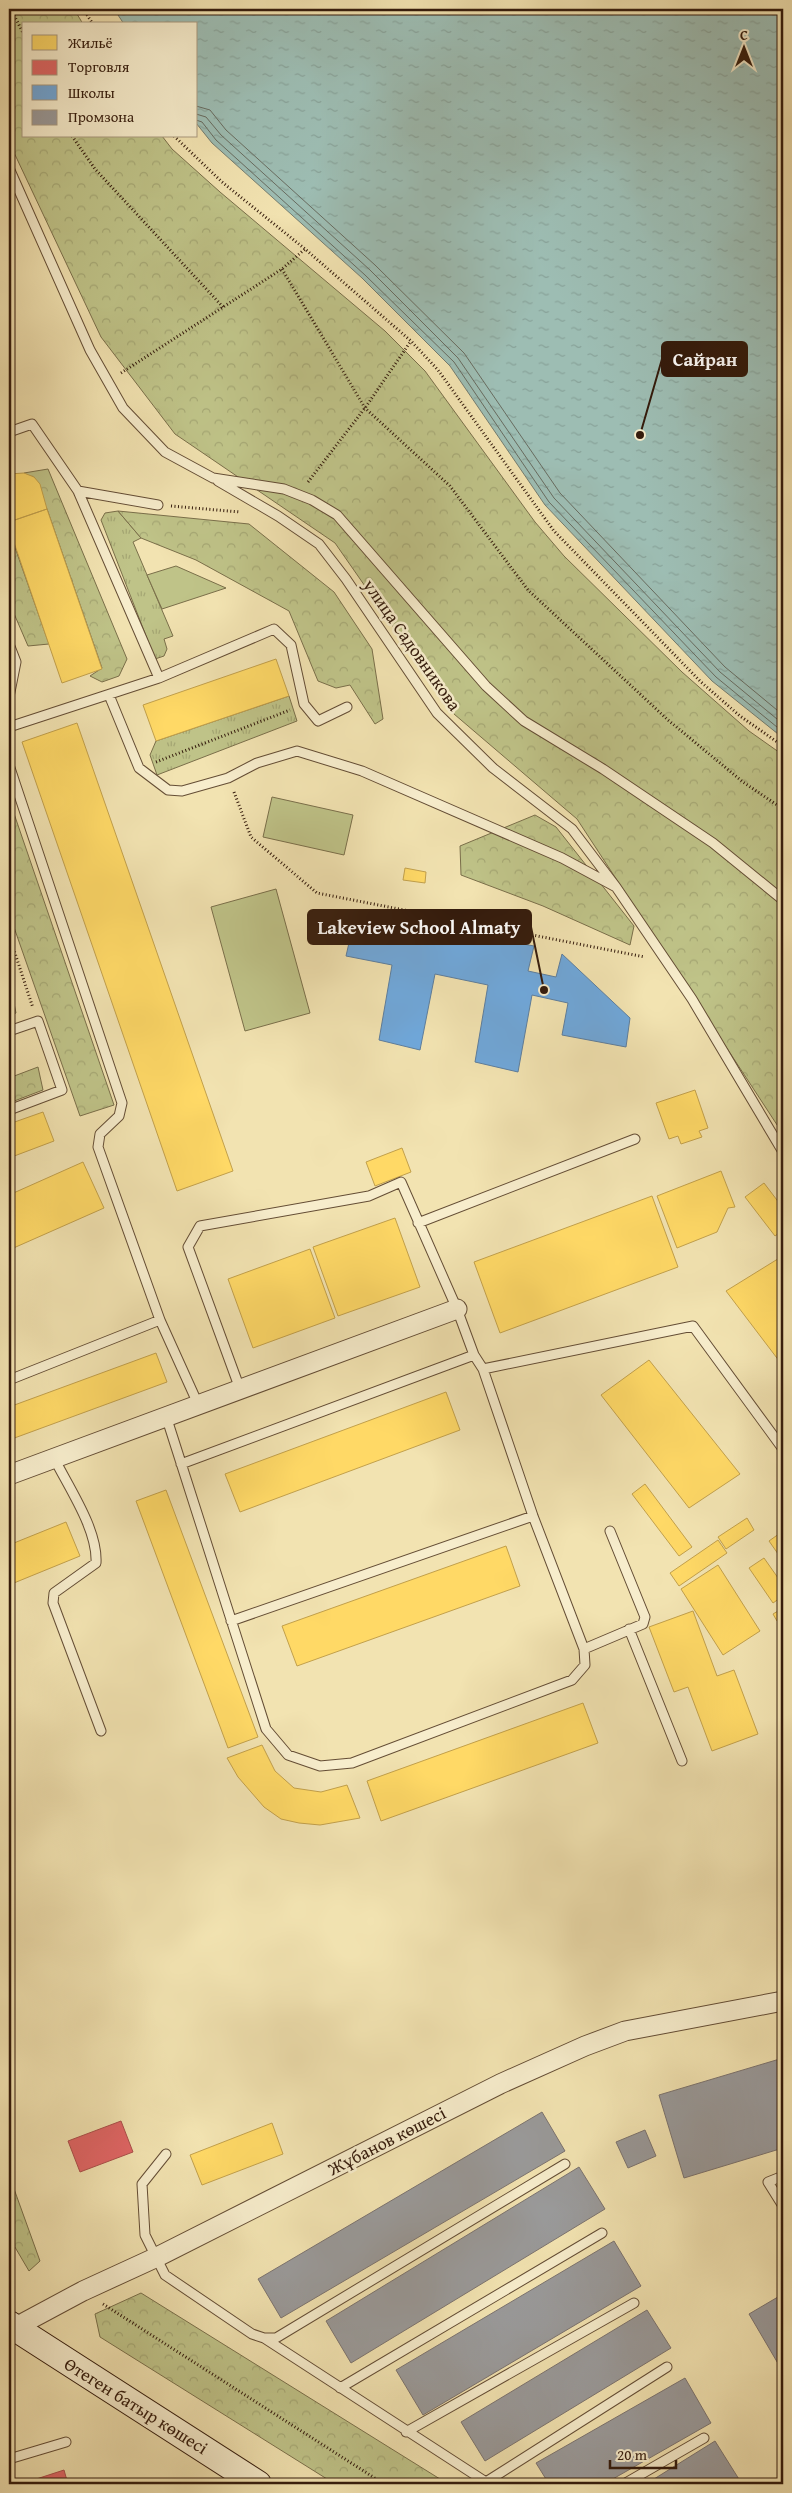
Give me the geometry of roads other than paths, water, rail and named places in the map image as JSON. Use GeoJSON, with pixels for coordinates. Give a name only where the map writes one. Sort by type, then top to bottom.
{"type":"FeatureCollection","features":[{"type":"Feature","properties":{"kind":"main road","name":"Өтеген батыр көшесі"},"geometry":{"type":"LineString","coordinates":[[10,2327],[258,2484]]}},
{"type":"Feature","properties":{"kind":"street"},"geometry":{"type":"LineString","coordinates":[[9,1476],[457,1309]]}},
{"type":"Feature","properties":{"kind":"street","name":"Жұбанов көшесі"},"geometry":{"type":"LineString","coordinates":[[10,2327],[157,2257],[500,2084],[585,2046],[625,2032],[783,2000]]}},
{"type":"Feature","properties":{"kind":"lane","name":"улица Садовникова"},"geometry":{"type":"LineString","coordinates":[[9,168],[90,350],[123,408],[165,452],[278,516],[319,544],[351,586],[437,713],[494,768],[572,829],[616,887],[665,962],[692,999],[783,1152]]}},
{"type":"Feature","properties":{"kind":"lane"},"geometry":{"type":"LineString","coordinates":[[9,432],[32,424],[78,491],[159,678]]}},
{"type":"Feature","properties":{"kind":"lane"},"geometry":{"type":"LineString","coordinates":[[213,478],[284,489],[312,500],[337,515],[486,686],[524,721],[603,770],[713,843],[783,900]]}},
{"type":"Feature","properties":{"kind":"lane"},"geometry":{"type":"LineString","coordinates":[[78,491],[158,505]]}},
{"type":"Feature","properties":{"kind":"lane"},"geometry":{"type":"LineString","coordinates":[[9,727],[159,678],[274,629],[291,646],[304,704],[318,720],[347,706]]}},
{"type":"Feature","properties":{"kind":"lane"},"geometry":{"type":"LineString","coordinates":[[9,644],[16,662],[9,697]]}},
{"type":"Feature","properties":{"kind":"lane"},"geometry":{"type":"LineString","coordinates":[[109,695],[139,768],[168,790],[182,791],[228,778],[256,763],[297,751],[362,771],[562,858],[616,887]]}},
{"type":"Feature","properties":{"kind":"lane"},"geometry":{"type":"LineString","coordinates":[[9,765],[122,1103],[119,1116],[100,1134],[98,1147],[160,1320],[198,1404]]}},
{"type":"Feature","properties":{"kind":"lane"},"geometry":{"type":"LineString","coordinates":[[9,1031],[38,1021],[62,1090],[9,1110]]}},
{"type":"Feature","properties":{"kind":"lane"},"geometry":{"type":"LineString","coordinates":[[418,1223],[635,1139]]}},
{"type":"Feature","properties":{"kind":"lane"},"geometry":{"type":"LineString","coordinates":[[166,1416],[266,1729],[288,1755],[320,1766],[352,1763],[572,1680],[585,1665],[584,1649],[533,1516],[483,1369],[474,1355],[457,1309],[401,1182],[370,1196],[200,1226],[188,1247],[240,1389]]}},
{"type":"Feature","properties":{"kind":"lane"},"geometry":{"type":"LineString","coordinates":[[9,1380],[160,1320]]}},
{"type":"Feature","properties":{"kind":"lane"},"geometry":{"type":"LineString","coordinates":[[483,1369],[693,1326],[783,1449]]}},
{"type":"Feature","properties":{"kind":"lane"},"geometry":{"type":"LineString","coordinates":[[181,1464],[474,1355]]}},
{"type":"Feature","properties":{"kind":"lane"},"geometry":{"type":"LineString","coordinates":[[54,1458],[89,1528],[97,1551],[96,1563],[54,1593],[53,1603],[101,1731]]}},
{"type":"Feature","properties":{"kind":"lane"},"geometry":{"type":"LineString","coordinates":[[231,1621],[533,1516]]}},
{"type":"Feature","properties":{"kind":"lane"},"geometry":{"type":"LineString","coordinates":[[584,1649],[643,1624],[645,1617],[610,1531]]}},
{"type":"Feature","properties":{"kind":"lane"},"geometry":{"type":"LineString","coordinates":[[629,1629],[682,1762]]}},
{"type":"Feature","properties":{"kind":"lane"},"geometry":{"type":"LineString","coordinates":[[166,2154],[142,2184],[146,2235],[165,2275],[252,2334],[264,2338],[487,2483],[667,2367]]}},
{"type":"Feature","properties":{"kind":"lane"},"geometry":{"type":"LineString","coordinates":[[264,2338],[276,2338],[565,2164]]}},
{"type":"Feature","properties":{"kind":"lane"},"geometry":{"type":"LineString","coordinates":[[783,2176],[768,2182],[783,2206]]}},
{"type":"Feature","properties":{"kind":"lane"},"geometry":{"type":"LineString","coordinates":[[340,2388],[602,2233]]}},
{"type":"Feature","properties":{"kind":"lane"},"geometry":{"type":"LineString","coordinates":[[406,2432],[634,2303]]}},
{"type":"Feature","properties":{"kind":"lane"},"geometry":{"type":"LineString","coordinates":[[624,2484],[704,2438]]}},
{"type":"Feature","properties":{"kind":"lane"},"geometry":{"type":"LineString","coordinates":[[9,2459],[66,2442]]}},
{"type":"Feature","properties":{"kind":"water"},"geometry":{"type":"Polygon","coordinates":[[[114,9],[783,9],[783,738],[712,681],[545,505],[450,366],[362,278],[212,143],[198,126],[198,22],[123,22],[114,9]]]}},
{"type":"Feature","properties":{"kind":"place","name":"Сайран"},"geometry":{"type":"Point","coordinates":[640,435]}},
{"type":"Feature","properties":{"kind":"place","name":"Lakeview School Almaty"},"geometry":{"type":"Point","coordinates":[544,990]}}]}
